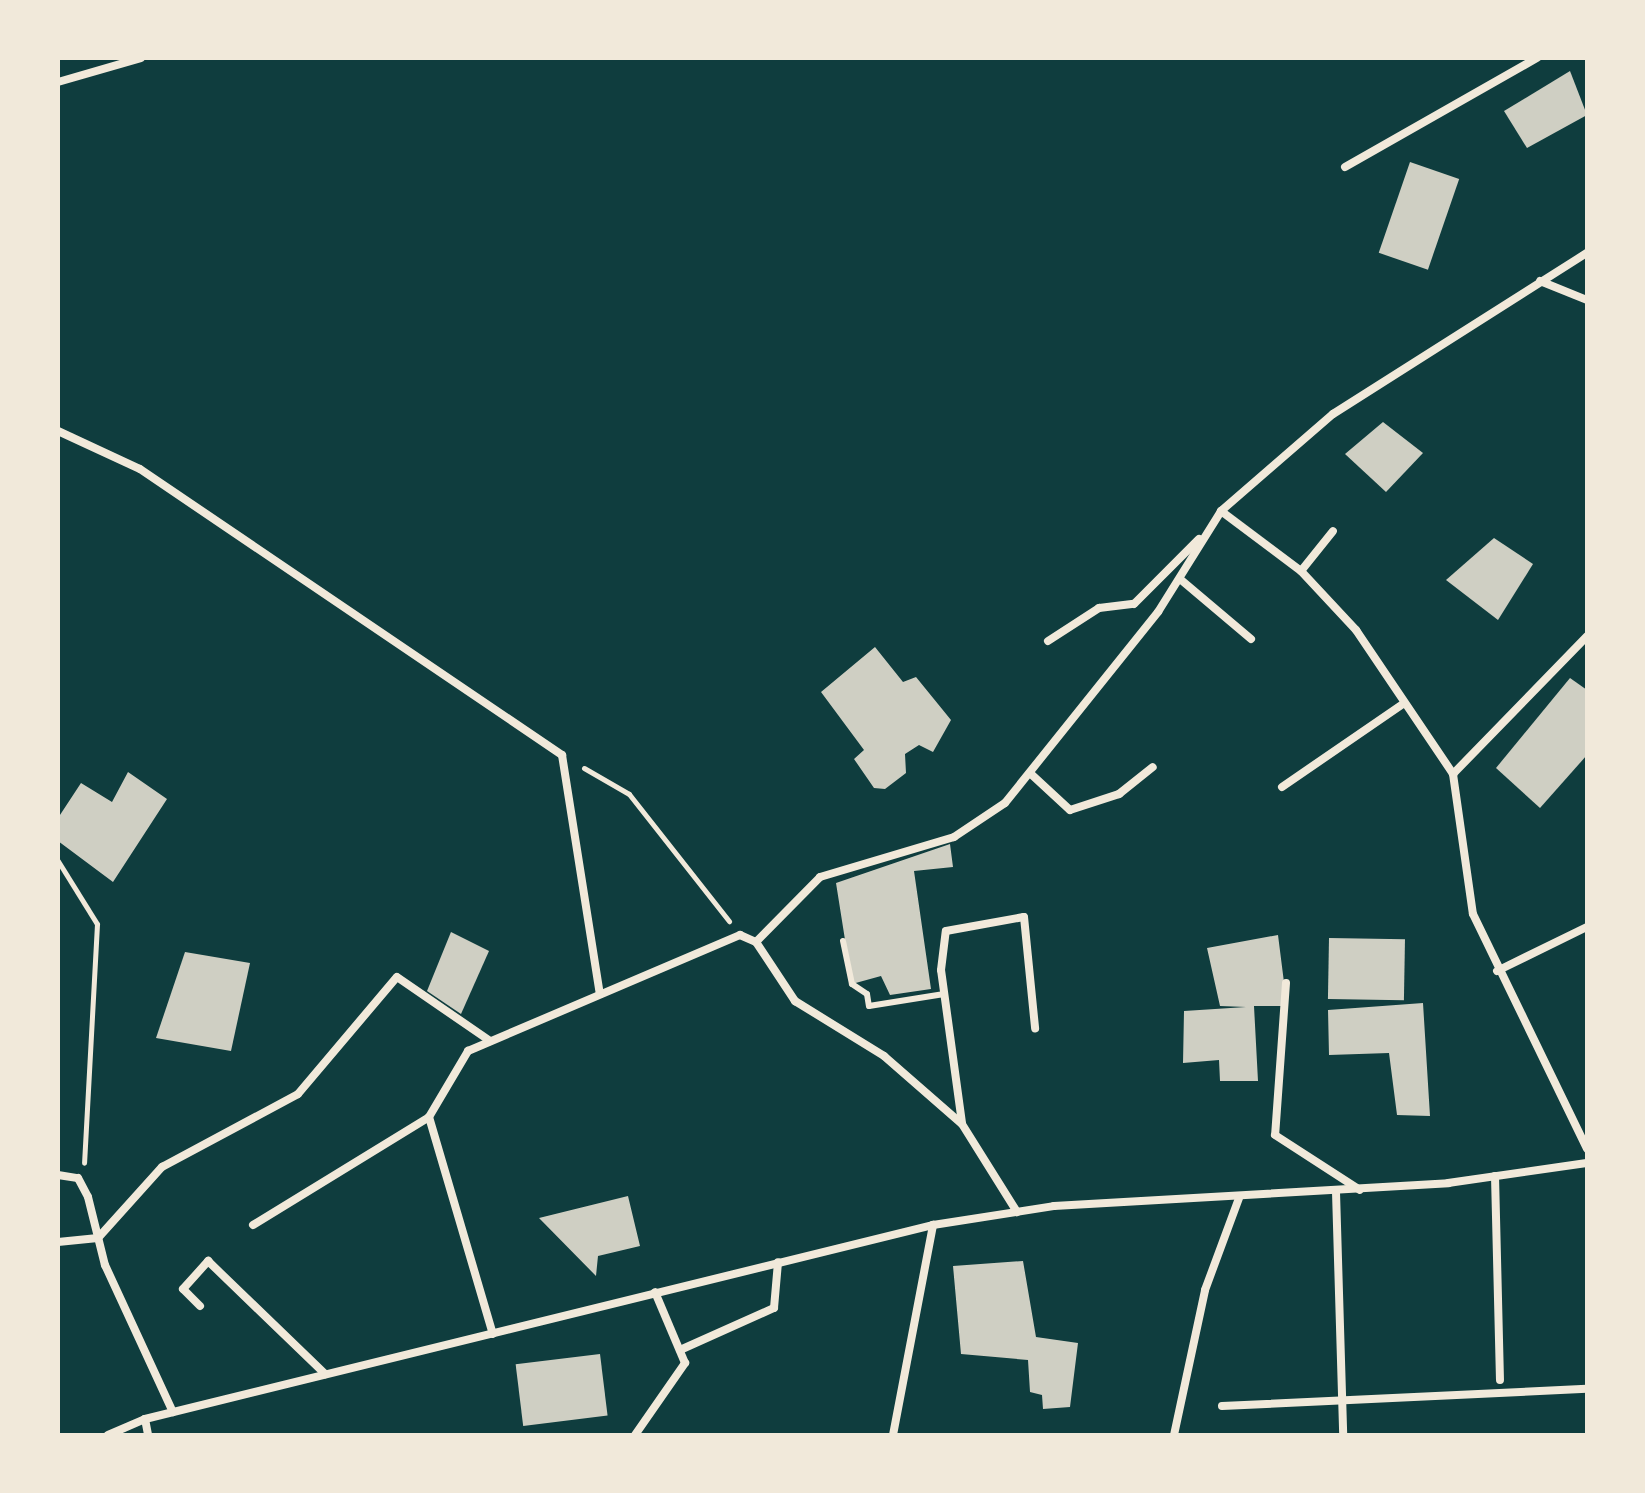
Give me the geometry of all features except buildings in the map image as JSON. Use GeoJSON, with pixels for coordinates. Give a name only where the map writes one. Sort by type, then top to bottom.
{"type":"FeatureCollection","features":[{"type":"Feature","properties":{"kind":"street"},"geometry":{"type":"LineString","coordinates":[[58,82],[141,58]]}},
{"type":"Feature","properties":{"kind":"street"},"geometry":{"type":"LineString","coordinates":[[1345,167],[1537,58]]}},
{"type":"Feature","properties":{"kind":"street"},"geometry":{"type":"LineString","coordinates":[[756,942],[820,877],[954,837],[1031,774],[1180,579],[1221,511],[1333,414],[1587,253]]}},
{"type":"Feature","properties":{"kind":"street"},"geometry":{"type":"LineString","coordinates":[[1540,281],[1587,300]]}},
{"type":"Feature","properties":{"kind":"street"},"geometry":{"type":"LineString","coordinates":[[58,431],[140,469],[562,755],[600,994]]}},
{"type":"Feature","properties":{"kind":"street"},"geometry":{"type":"LineString","coordinates":[[1221,511],[1301,571],[1356,630],[1453,774],[1473,914],[1497,971],[1587,1149]]}},
{"type":"Feature","properties":{"kind":"street"},"geometry":{"type":"LineString","coordinates":[[1048,641],[1099,608],[1134,604],[1207,531]]}},
{"type":"Feature","properties":{"kind":"street"},"geometry":{"type":"LineString","coordinates":[[1301,571],[1333,531]]}},
{"type":"Feature","properties":{"kind":"street"},"geometry":{"type":"LineString","coordinates":[[1180,579],[1251,639]]}},
{"type":"Feature","properties":{"kind":"street"},"geometry":{"type":"LineString","coordinates":[[1453,774],[1587,636]]}},
{"type":"Feature","properties":{"kind":"street"},"geometry":{"type":"LineString","coordinates":[[1282,787],[1404,703]]}},
{"type":"Feature","properties":{"kind":"street"},"geometry":{"type":"LineString","coordinates":[[1031,774],[1070,810],[1119,794],[1153,767]]}},
{"type":"Feature","properties":{"kind":"street"},"geometry":{"type":"LineString","coordinates":[[962,1124],[944,994],[946,931],[1024,917],[1035,1028]]}},
{"type":"Feature","properties":{"kind":"street"},"geometry":{"type":"LineString","coordinates":[[1497,971],[1587,927]]}},
{"type":"Feature","properties":{"kind":"street"},"geometry":{"type":"LineString","coordinates":[[253,1225],[429,1117],[468,1051],[740,935],[756,942],[795,1001],[884,1056],[962,1124],[1017,1212]]}},
{"type":"Feature","properties":{"kind":"street"},"geometry":{"type":"LineString","coordinates":[[58,1242],[98,1238],[162,1167],[313,1081],[397,977],[490,1041]]}},
{"type":"Feature","properties":{"kind":"street"},"geometry":{"type":"LineString","coordinates":[[1286,983],[1275,1135],[1361,1190]]}},
{"type":"Feature","properties":{"kind":"street"},"geometry":{"type":"LineString","coordinates":[[429,1117],[493,1334]]}},
{"type":"Feature","properties":{"kind":"street"},"geometry":{"type":"LineString","coordinates":[[108,1435],[145,1419],[933,1225],[1017,1212],[1361,1190],[1587,1163]]}},
{"type":"Feature","properties":{"kind":"street"},"geometry":{"type":"LineString","coordinates":[[58,1175],[78,1178],[88,1197],[98,1238],[173,1412]]}},
{"type":"Feature","properties":{"kind":"street"},"geometry":{"type":"LineString","coordinates":[[1495,1176],[1500,1380]]}},
{"type":"Feature","properties":{"kind":"street"},"geometry":{"type":"LineString","coordinates":[[1336,1192],[1343,1435]]}},
{"type":"Feature","properties":{"kind":"street"},"geometry":{"type":"LineString","coordinates":[[1174,1435],[1205,1290],[1239,1198]]}},
{"type":"Feature","properties":{"kind":"street"},"geometry":{"type":"LineString","coordinates":[[893,1435],[933,1225]]}},
{"type":"Feature","properties":{"kind":"street"},"geometry":{"type":"LineString","coordinates":[[200,1306],[183,1289],[208,1261],[325,1374]]}},
{"type":"Feature","properties":{"kind":"street"},"geometry":{"type":"LineString","coordinates":[[680,1350],[774,1308],[778,1262]]}},
{"type":"Feature","properties":{"kind":"street"},"geometry":{"type":"LineString","coordinates":[[635,1435],[685,1363],[655,1292]]}},
{"type":"Feature","properties":{"kind":"street"},"geometry":{"type":"LineString","coordinates":[[1222,1406],[1587,1389]]}},
{"type":"Feature","properties":{"kind":"street"},"geometry":{"type":"LineString","coordinates":[[145,1419],[148,1435]]}},
{"type":"Feature","properties":{"kind":"lane"},"geometry":{"type":"LineString","coordinates":[[843,941],[852,984],[867,994],[869,1006],[944,994]]}},
{"type":"Feature","properties":{"kind":"path"},"geometry":{"type":"LineString","coordinates":[[562,755],[629,794],[740,935]]}},
{"type":"Feature","properties":{"kind":"path"},"geometry":{"type":"LineString","coordinates":[[58,861],[97,924],[95,1030],[82,1114],[88,1197]]}}]}
